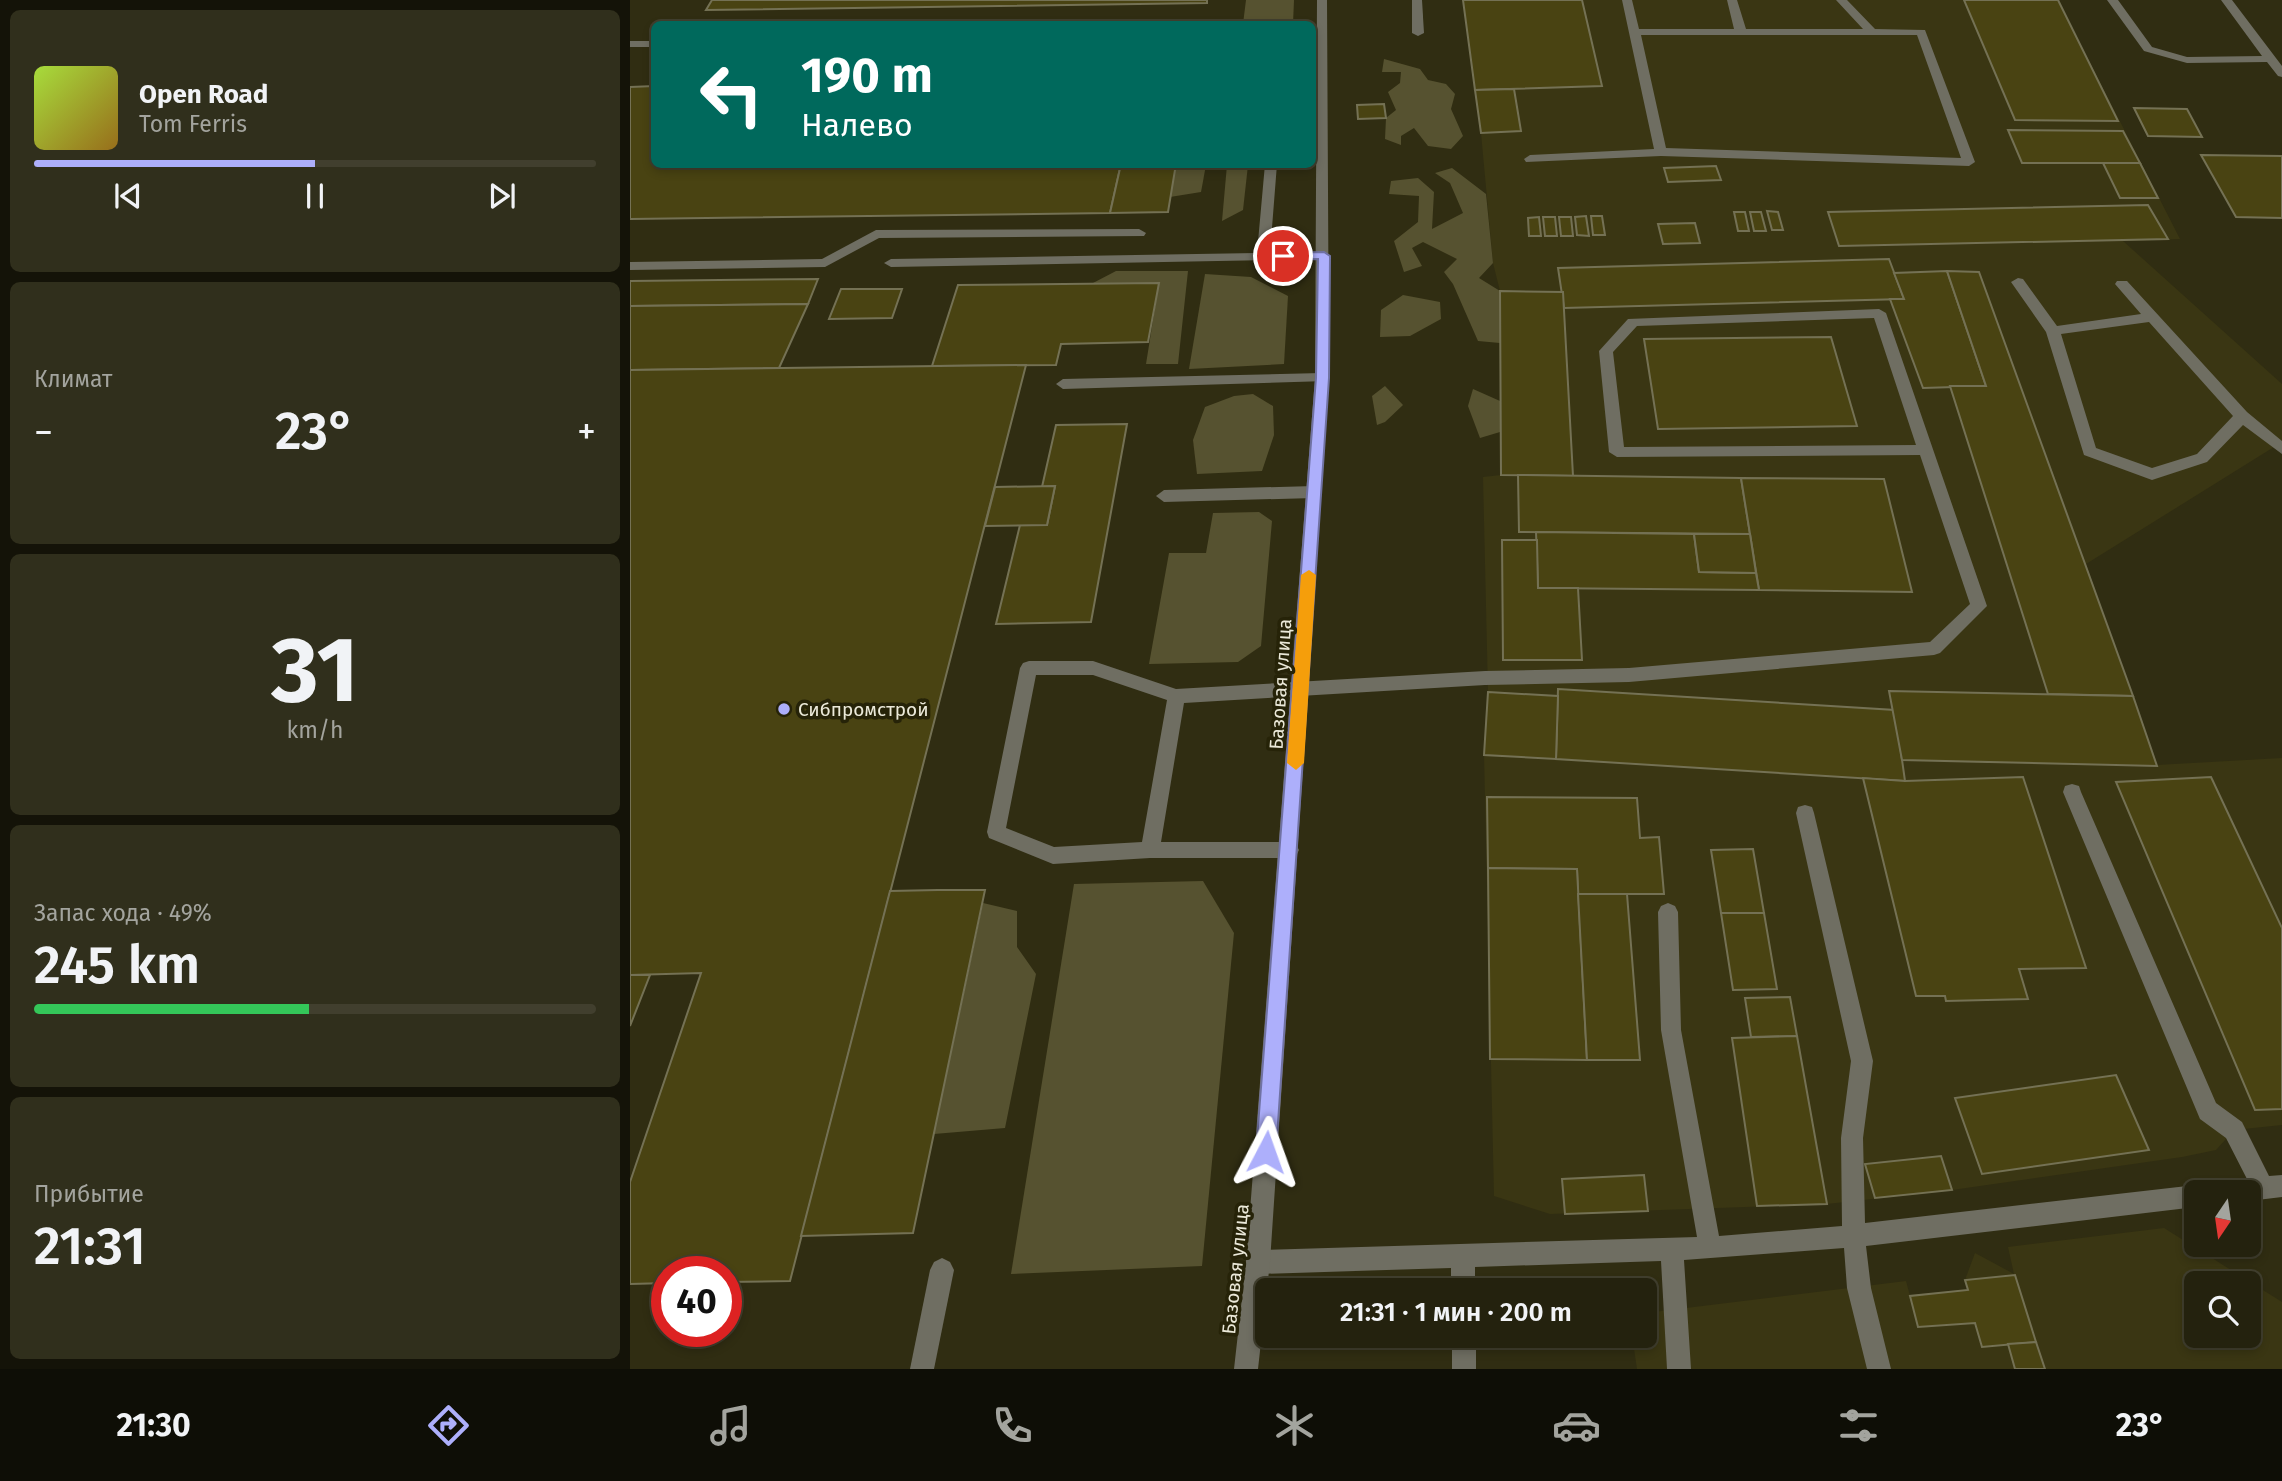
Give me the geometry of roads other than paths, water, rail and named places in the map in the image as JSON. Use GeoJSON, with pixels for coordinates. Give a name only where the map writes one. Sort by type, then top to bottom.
{"type":"FeatureCollection","features":[{"type":"Feature","properties":{"kind":"street","name":"Базовая улица"},"geometry":{"type":"LineString","coordinates":[[1246,1369],[1258,1262],[1322,378],[1324,256],[1317,46],[1322,0]]}},
{"type":"Feature","properties":{"kind":"street"},"geometry":{"type":"LineString","coordinates":[[1417,0],[1418,33]]}},
{"type":"Feature","properties":{"kind":"street"},"geometry":{"type":"LineString","coordinates":[[1626,0],[1661,152]]}},
{"type":"Feature","properties":{"kind":"street"},"geometry":{"type":"LineString","coordinates":[[1732,0],[1741,32]]}},
{"type":"Feature","properties":{"kind":"street"},"geometry":{"type":"LineString","coordinates":[[1840,0],[1872,32]]}},
{"type":"Feature","properties":{"kind":"street"},"geometry":{"type":"LineString","coordinates":[[2112,0],[2148,49],[2187,60],[2271,59]]}},
{"type":"Feature","properties":{"kind":"street"},"geometry":{"type":"LineString","coordinates":[[2227,0],[2282,74]]}},
{"type":"Feature","properties":{"kind":"street"},"geometry":{"type":"LineString","coordinates":[[1530,159],[1661,152],[1969,162],[1921,32],[1634,32]]}},
{"type":"Feature","properties":{"kind":"street"},"geometry":{"type":"LineString","coordinates":[[630,44],[651,44]]}},
{"type":"Feature","properties":{"kind":"street"},"geometry":{"type":"LineString","coordinates":[[1263,257],[1271,168]]}},
{"type":"Feature","properties":{"kind":"street"},"geometry":{"type":"LineString","coordinates":[[630,266],[825,263],[876,234],[1139,233]]}},
{"type":"Feature","properties":{"kind":"street"},"geometry":{"type":"LineString","coordinates":[[891,263],[1324,256]]}},
{"type":"Feature","properties":{"kind":"street"},"geometry":{"type":"LineString","coordinates":[[2018,282],[2053,331],[2089,451],[2152,474],[2202,458],[2242,416]]}},
{"type":"Feature","properties":{"kind":"street"},"geometry":{"type":"LineString","coordinates":[[2122,284],[2242,416],[2282,449]]}},
{"type":"Feature","properties":{"kind":"street"},"geometry":{"type":"LineString","coordinates":[[1289,850],[1150,850],[1053,856],[996,832],[1028,668],[1093,668],[1176,696],[1301,691],[1485,678],[1629,675],[1934,648],[1979,607],[1879,313],[1633,322],[1606,351],[1617,452],[1925,450]]}},
{"type":"Feature","properties":{"kind":"street"},"geometry":{"type":"LineString","coordinates":[[2053,331],[2152,317]]}},
{"type":"Feature","properties":{"kind":"street"},"geometry":{"type":"LineString","coordinates":[[1063,384],[1322,378]]}},
{"type":"Feature","properties":{"kind":"street"},"geometry":{"type":"LineString","coordinates":[[1164,496],[1314,492]]}},
{"type":"Feature","properties":{"kind":"street"},"geometry":{"type":"LineString","coordinates":[[1150,850],[1176,696]]}},
{"type":"Feature","properties":{"kind":"street"},"geometry":{"type":"LineString","coordinates":[[2072,792],[2208,1111],[2234,1130],[2272,1187]]}},
{"type":"Feature","properties":{"kind":"street"},"geometry":{"type":"LineString","coordinates":[[1805,813],[1862,1061],[1852,1138],[1853,1236],[1859,1288],[1879,1369]]}},
{"type":"Feature","properties":{"kind":"street"},"geometry":{"type":"LineString","coordinates":[[1668,912],[1671,1030],[1710,1248]]}},
{"type":"Feature","properties":{"kind":"street"},"geometry":{"type":"LineString","coordinates":[[1258,1262],[1710,1248],[1853,1236],[2184,1197]]}},
{"type":"Feature","properties":{"kind":"street"},"geometry":{"type":"LineString","coordinates":[[1672,1249],[1679,1369]]}},
{"type":"Feature","properties":{"kind":"street"},"geometry":{"type":"LineString","coordinates":[[1463,1255],[1463,1278]]}},
{"type":"Feature","properties":{"kind":"street"},"geometry":{"type":"LineString","coordinates":[[922,1369],[942,1270]]}},
{"type":"Feature","properties":{"kind":"street"},"geometry":{"type":"LineString","coordinates":[[1464,1348],[1464,1369]]}},
{"type":"Feature","properties":{"kind":"place","name":"Сибпромстрой"},"geometry":{"type":"Point","coordinates":[784,709]}}]}
